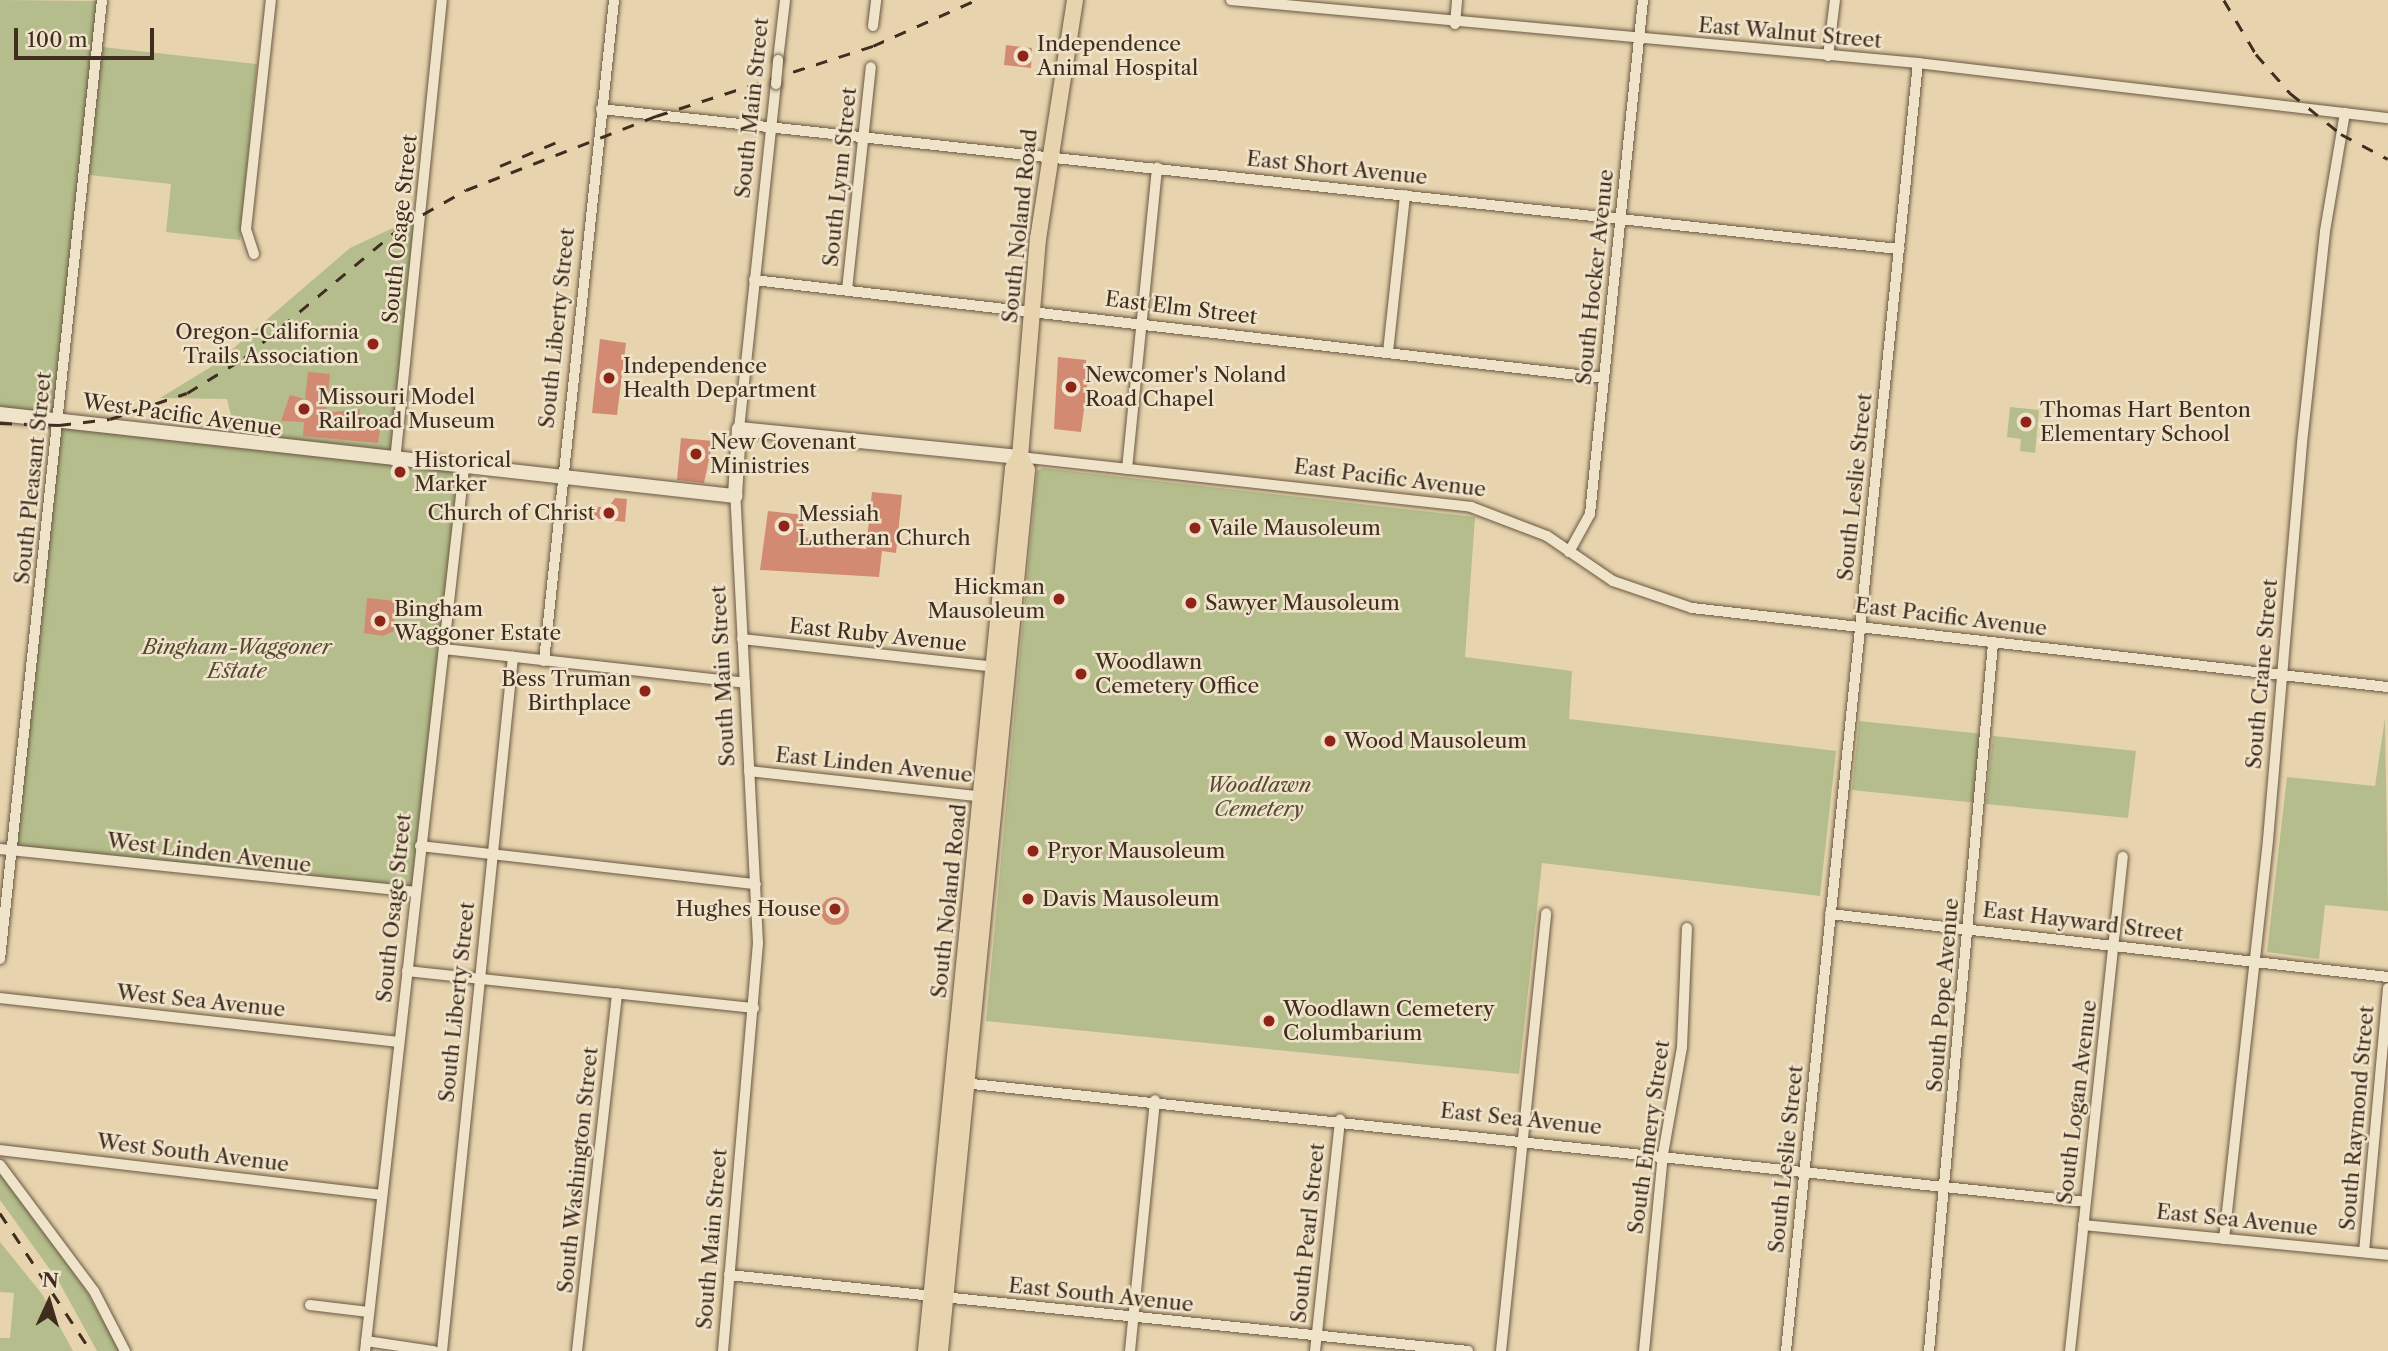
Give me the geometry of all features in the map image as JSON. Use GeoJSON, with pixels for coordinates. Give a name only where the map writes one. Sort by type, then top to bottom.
{"type":"FeatureCollection","features":[{"type":"Feature","properties":{"kind":"main road","name":"South Noland Road"},"geometry":{"type":"LineString","coordinates":[[926,1351],[938,1298],[1000,668],[1027,470],[1020,457],[1047,157],[1075,0]]}},
{"type":"Feature","properties":{"kind":"main road","name":"South Noland Road"},"geometry":{"type":"LineString","coordinates":[[938,1298],[940,1351]]}},
{"type":"Feature","properties":{"kind":"street","name":"South Pleasant Street"},"geometry":{"type":"LineString","coordinates":[[0,959],[102,0]]}},
{"type":"Feature","properties":{"kind":"street"},"geometry":{"type":"LineString","coordinates":[[254,254],[246,229],[271,0]]}},
{"type":"Feature","properties":{"kind":"street","name":"South Osage Street"},"geometry":{"type":"LineString","coordinates":[[395,461],[443,0]]}},
{"type":"Feature","properties":{"kind":"street","name":"South Liberty Street"},"geometry":{"type":"LineString","coordinates":[[544,660],[559,479],[614,0]]}},
{"type":"Feature","properties":{"kind":"street","name":"South Main Street"},"geometry":{"type":"LineString","coordinates":[[723,1351],[754,1009],[756,884],[735,496],[754,280],[785,0]]}},
{"type":"Feature","properties":{"kind":"street"},"geometry":{"type":"LineString","coordinates":[[873,26],[876,0]]}},
{"type":"Feature","properties":{"kind":"street","name":"East Walnut Street"},"geometry":{"type":"LineString","coordinates":[[1231,0],[1272,2],[1455,24],[1918,64],[2388,118]]}},
{"type":"Feature","properties":{"kind":"street"},"geometry":{"type":"LineString","coordinates":[[1455,24],[1457,0]]}},
{"type":"Feature","properties":{"kind":"street","name":"South Hocker Avenue"},"geometry":{"type":"LineString","coordinates":[[1569,552],[1590,514],[1643,0]]}},
{"type":"Feature","properties":{"kind":"street"},"geometry":{"type":"LineString","coordinates":[[1828,56],[1835,0]]}},
{"type":"Feature","properties":{"kind":"street","name":"South Leslie Street"},"geometry":{"type":"LineString","coordinates":[[1786,1351],[1918,64]]}},
{"type":"Feature","properties":{"kind":"street","name":"South Lynn Street"},"geometry":{"type":"LineString","coordinates":[[847,290],[871,67]]}},
{"type":"Feature","properties":{"kind":"street","name":"East Short Avenue"},"geometry":{"type":"LineString","coordinates":[[601,109],[771,125],[1899,249]]}},
{"type":"Feature","properties":{"kind":"street","name":"South Crane Street"},"geometry":{"type":"LineString","coordinates":[[2224,1239],[2325,230],[2345,113]]}},
{"type":"Feature","properties":{"kind":"street"},"geometry":{"type":"LineString","coordinates":[[1127,469],[1157,167]]}},
{"type":"Feature","properties":{"kind":"street"},"geometry":{"type":"LineString","coordinates":[[1388,352],[1405,195]]}},
{"type":"Feature","properties":{"kind":"street","name":"East Elm Street"},"geometry":{"type":"LineString","coordinates":[[754,280],[1603,378]]}},
{"type":"Feature","properties":{"kind":"street","name":"West Pacific Avenue"},"geometry":{"type":"LineString","coordinates":[[0,414],[464,469],[735,496]]}},
{"type":"Feature","properties":{"kind":"street","name":"East Pacific Avenue"},"geometry":{"type":"LineString","coordinates":[[739,429],[1471,507],[1522,524],[1613,581],[1664,603],[1860,628],[2388,687]]}},
{"type":"Feature","properties":{"kind":"street","name":"South Osage Street"},"geometry":{"type":"LineString","coordinates":[[366,1346],[414,892],[464,469]]}},
{"type":"Feature","properties":{"kind":"street","name":"East Ruby Avenue"},"geometry":{"type":"LineString","coordinates":[[743,639],[1000,668]]}},
{"type":"Feature","properties":{"kind":"street","name":"South Pope Avenue"},"geometry":{"type":"LineString","coordinates":[[1929,1351],[1993,643]]}},
{"type":"Feature","properties":{"kind":"street"},"geometry":{"type":"LineString","coordinates":[[444,649],[745,683]]}},
{"type":"Feature","properties":{"kind":"street","name":"South Liberty Street"},"geometry":{"type":"LineString","coordinates":[[442,1351],[478,978],[513,657]]}},
{"type":"Feature","properties":{"kind":"street","name":"East Linden Avenue"},"geometry":{"type":"LineString","coordinates":[[749,771],[987,797]]}},
{"type":"Feature","properties":{"kind":"street"},"geometry":{"type":"LineString","coordinates":[[420,846],[756,884]]}},
{"type":"Feature","properties":{"kind":"street","name":"West Linden Avenue"},"geometry":{"type":"LineString","coordinates":[[0,849],[414,892]]}},
{"type":"Feature","properties":{"kind":"street","name":"South Logan Avenue"},"geometry":{"type":"LineString","coordinates":[[2070,1351],[2123,857]]}},
{"type":"Feature","properties":{"kind":"street"},"geometry":{"type":"LineString","coordinates":[[1501,1351],[1546,913]]}},
{"type":"Feature","properties":{"kind":"street","name":"East Hayward Street"},"geometry":{"type":"LineString","coordinates":[[1830,914],[2388,976]]}},
{"type":"Feature","properties":{"kind":"street","name":"South Emery Street"},"geometry":{"type":"LineString","coordinates":[[1644,1351],[1663,1154],[1682,1047],[1687,928]]}},
{"type":"Feature","properties":{"kind":"street"},"geometry":{"type":"LineString","coordinates":[[407,971],[754,1009]]}},
{"type":"Feature","properties":{"kind":"street","name":"South Raymond Street"},"geometry":{"type":"LineString","coordinates":[[2364,1252],[2388,988]]}},
{"type":"Feature","properties":{"kind":"street","name":"South Washington Street"},"geometry":{"type":"LineString","coordinates":[[578,1351],[617,993]]}},
{"type":"Feature","properties":{"kind":"street","name":"West Sea Avenue"},"geometry":{"type":"LineString","coordinates":[[0,998],[399,1042]]}},
{"type":"Feature","properties":{"kind":"street","name":"East Sea Avenue"},"geometry":{"type":"LineString","coordinates":[[959,1082],[1522,1138],[2085,1202]]}},
{"type":"Feature","properties":{"kind":"street"},"geometry":{"type":"LineString","coordinates":[[1130,1351],[1155,1100]]}},
{"type":"Feature","properties":{"kind":"street","name":"South Pearl Street"},"geometry":{"type":"LineString","coordinates":[[1315,1351],[1340,1119]]}},
{"type":"Feature","properties":{"kind":"street","name":"West South Avenue"},"geometry":{"type":"LineString","coordinates":[[0,1150],[381,1195]]}},
{"type":"Feature","properties":{"kind":"street"},"geometry":{"type":"LineString","coordinates":[[0,1165],[94,1291],[125,1351]]}},
{"type":"Feature","properties":{"kind":"street","name":"East Sea Avenue"},"geometry":{"type":"LineString","coordinates":[[2083,1224],[2388,1255]]}},
{"type":"Feature","properties":{"kind":"street","name":"East South Avenue"},"geometry":{"type":"LineString","coordinates":[[729,1275],[1468,1351]]}},
{"type":"Feature","properties":{"kind":"street"},"geometry":{"type":"LineString","coordinates":[[310,1305],[369,1312]]}},
{"type":"Feature","properties":{"kind":"street"},"geometry":{"type":"LineString","coordinates":[[366,1346],[434,1351]]}},
{"type":"Feature","properties":{"kind":"green space","name":"Bingham-Waggoner Estate"},"geometry":{"type":"Polygon","coordinates":[[[0,0],[102,1],[60,420],[237,440],[227,399],[160,398],[214,365],[350,248],[421,215],[395,460],[464,469],[414,892],[11,850],[59,420],[0,413],[0,0]]]}},
{"type":"Feature","properties":{"kind":"green space"},"geometry":{"type":"Polygon","coordinates":[[[102,47],[257,64],[240,240],[166,232],[171,184],[89,175],[102,47]]]}},
{"type":"Feature","properties":{"kind":"green space"},"geometry":{"type":"Polygon","coordinates":[[[2010,407],[2039,410],[2035,453],[2020,451],[2021,439],[2007,437],[2010,407]]]}},
{"type":"Feature","properties":{"kind":"green space","name":"Woodlawn Cemetery"},"geometry":{"type":"Polygon","coordinates":[[[1042,468],[1475,517],[1465,657],[1572,671],[1569,719],[1836,751],[1820,896],[1542,863],[1519,1074],[986,1021],[1037,471],[1042,468]]]}},
{"type":"Feature","properties":{"kind":"green space"},"geometry":{"type":"Polygon","coordinates":[[[2385,718],[2388,911],[2325,905],[2319,959],[2267,952],[2287,777],[2375,786],[2385,718]]]}},
{"type":"Feature","properties":{"kind":"green space"},"geometry":{"type":"Polygon","coordinates":[[[1859,721],[1983,734],[1977,803],[1852,790],[1859,721]]]}},
{"type":"Feature","properties":{"kind":"green space"},"geometry":{"type":"Polygon","coordinates":[[[1993,736],[2136,751],[2128,818],[1986,804],[1993,736]]]}},
{"type":"Feature","properties":{"kind":"green space"},"geometry":{"type":"Polygon","coordinates":[[[0,1173],[86,1290],[120,1351],[97,1351],[59,1282],[0,1200],[0,1173]]]}},
{"type":"Feature","properties":{"kind":"green space"},"geometry":{"type":"Polygon","coordinates":[[[0,1242],[42,1294],[73,1351],[0,1351],[0,1338],[10,1338],[14,1293],[0,1292],[0,1242]]]}},
{"type":"Feature","properties":{"kind":"building","name":"Independence Animal Hospital"},"geometry":{"type":"Polygon","coordinates":[[[1006,45],[1032,48],[1031,68],[1004,65],[1006,45]]]}},
{"type":"Feature","properties":{"kind":"building","name":"Independence Health Department"},"geometry":{"type":"Polygon","coordinates":[[[600,339],[626,343],[617,415],[592,413],[600,339]]]}},
{"type":"Feature","properties":{"kind":"building","name":"Newcomer's Noland Road Chapel"},"geometry":{"type":"Polygon","coordinates":[[[1058,357],[1086,360],[1089,371],[1081,432],[1054,429],[1058,357]]]}},
{"type":"Feature","properties":{"kind":"building","name":"Missouri Model Railroad Museum"},"geometry":{"type":"Polygon","coordinates":[[[308,372],[330,374],[326,413],[360,409],[359,426],[380,428],[378,443],[303,436],[304,422],[281,421],[290,395],[305,399],[308,372]]]}},
{"type":"Feature","properties":{"kind":"building","name":"New Covenant Ministries"},"geometry":{"type":"Polygon","coordinates":[[[681,438],[713,441],[704,483],[677,480],[681,438]]]}},
{"type":"Feature","properties":{"kind":"building","name":"Messiah Lutheran Church"},"geometry":{"type":"Polygon","coordinates":[[[872,492],[902,495],[896,553],[882,551],[879,577],[760,570],[768,511],[804,515],[802,537],[820,539],[820,544],[866,549],[872,492]]]}},
{"type":"Feature","properties":{"kind":"building","name":"Church of Christ"},"geometry":{"type":"Polygon","coordinates":[[[615,498],[627,499],[625,522],[591,518],[592,506],[608,508],[615,498]]]}},
{"type":"Feature","properties":{"kind":"building","name":"Bingham Waggoner Estate"},"geometry":{"type":"Polygon","coordinates":[[[367,598],[395,601],[394,631],[383,636],[364,633],[367,598]]]}},
{"type":"Feature","properties":{"kind":"building","name":"Hughes House"},"geometry":{"type":"Polygon","coordinates":[[[835,897],[845,901],[849,911],[845,921],[835,925],[825,921],[821,911],[825,901],[835,897]]]}},
{"type":"Feature","properties":{"kind":"railway"},"geometry":{"type":"LineString","coordinates":[[0,423],[59,425],[110,419],[187,393],[244,358],[402,226],[466,190],[656,116],[873,46],[976,0]]}},
{"type":"Feature","properties":{"kind":"railway"},"geometry":{"type":"LineString","coordinates":[[2224,0],[2256,54],[2290,93],[2341,134],[2388,159]]}},
{"type":"Feature","properties":{"kind":"railway"},"geometry":{"type":"LineString","coordinates":[[500,166],[564,139]]}},
{"type":"Feature","properties":{"kind":"railway"},"geometry":{"type":"LineString","coordinates":[[0,1213],[91,1351]]}},
{"type":"Feature","properties":{"kind":"place","name":"Independence Animal Hospital"},"geometry":{"type":"Point","coordinates":[1023,56]}},
{"type":"Feature","properties":{"kind":"place","name":"Oregon-California Trails Association"},"geometry":{"type":"Point","coordinates":[373,344]}},
{"type":"Feature","properties":{"kind":"place","name":"Independence Health Department"},"geometry":{"type":"Point","coordinates":[609,378]}},
{"type":"Feature","properties":{"kind":"place","name":"Newcomer's Noland Road Chapel"},"geometry":{"type":"Point","coordinates":[1071,387]}},
{"type":"Feature","properties":{"kind":"place","name":"Missouri Model Railroad Museum"},"geometry":{"type":"Point","coordinates":[304,409]}},
{"type":"Feature","properties":{"kind":"place","name":"Thomas Hart Benton Elementary School"},"geometry":{"type":"Point","coordinates":[2026,422]}},
{"type":"Feature","properties":{"kind":"place","name":"New Covenant Ministries"},"geometry":{"type":"Point","coordinates":[696,454]}},
{"type":"Feature","properties":{"kind":"place","name":"Historical Marker"},"geometry":{"type":"Point","coordinates":[400,472]}},
{"type":"Feature","properties":{"kind":"place","name":"Church of Christ"},"geometry":{"type":"Point","coordinates":[609,513]}},
{"type":"Feature","properties":{"kind":"place","name":"Messiah Lutheran Church"},"geometry":{"type":"Point","coordinates":[784,526]}},
{"type":"Feature","properties":{"kind":"place","name":"Vaile Mausoleum"},"geometry":{"type":"Point","coordinates":[1195,528]}},
{"type":"Feature","properties":{"kind":"place","name":"Hickman Mausoleum"},"geometry":{"type":"Point","coordinates":[1059,599]}},
{"type":"Feature","properties":{"kind":"place","name":"Sawyer Mausoleum"},"geometry":{"type":"Point","coordinates":[1191,603]}},
{"type":"Feature","properties":{"kind":"place","name":"Bingham Waggoner Estate"},"geometry":{"type":"Point","coordinates":[380,621]}},
{"type":"Feature","properties":{"kind":"place","name":"Woodlawn Cemetery Office"},"geometry":{"type":"Point","coordinates":[1081,674]}},
{"type":"Feature","properties":{"kind":"place","name":"Bess Truman Birthplace"},"geometry":{"type":"Point","coordinates":[645,691]}},
{"type":"Feature","properties":{"kind":"place","name":"Wood Mausoleum"},"geometry":{"type":"Point","coordinates":[1330,741]}},
{"type":"Feature","properties":{"kind":"place","name":"Pryor Mausoleum"},"geometry":{"type":"Point","coordinates":[1033,851]}},
{"type":"Feature","properties":{"kind":"place","name":"Davis Mausoleum"},"geometry":{"type":"Point","coordinates":[1028,899]}},
{"type":"Feature","properties":{"kind":"place","name":"Hughes House"},"geometry":{"type":"Point","coordinates":[835,909]}},
{"type":"Feature","properties":{"kind":"place","name":"Woodlawn Cemetery Columbarium"},"geometry":{"type":"Point","coordinates":[1269,1021]}}]}
